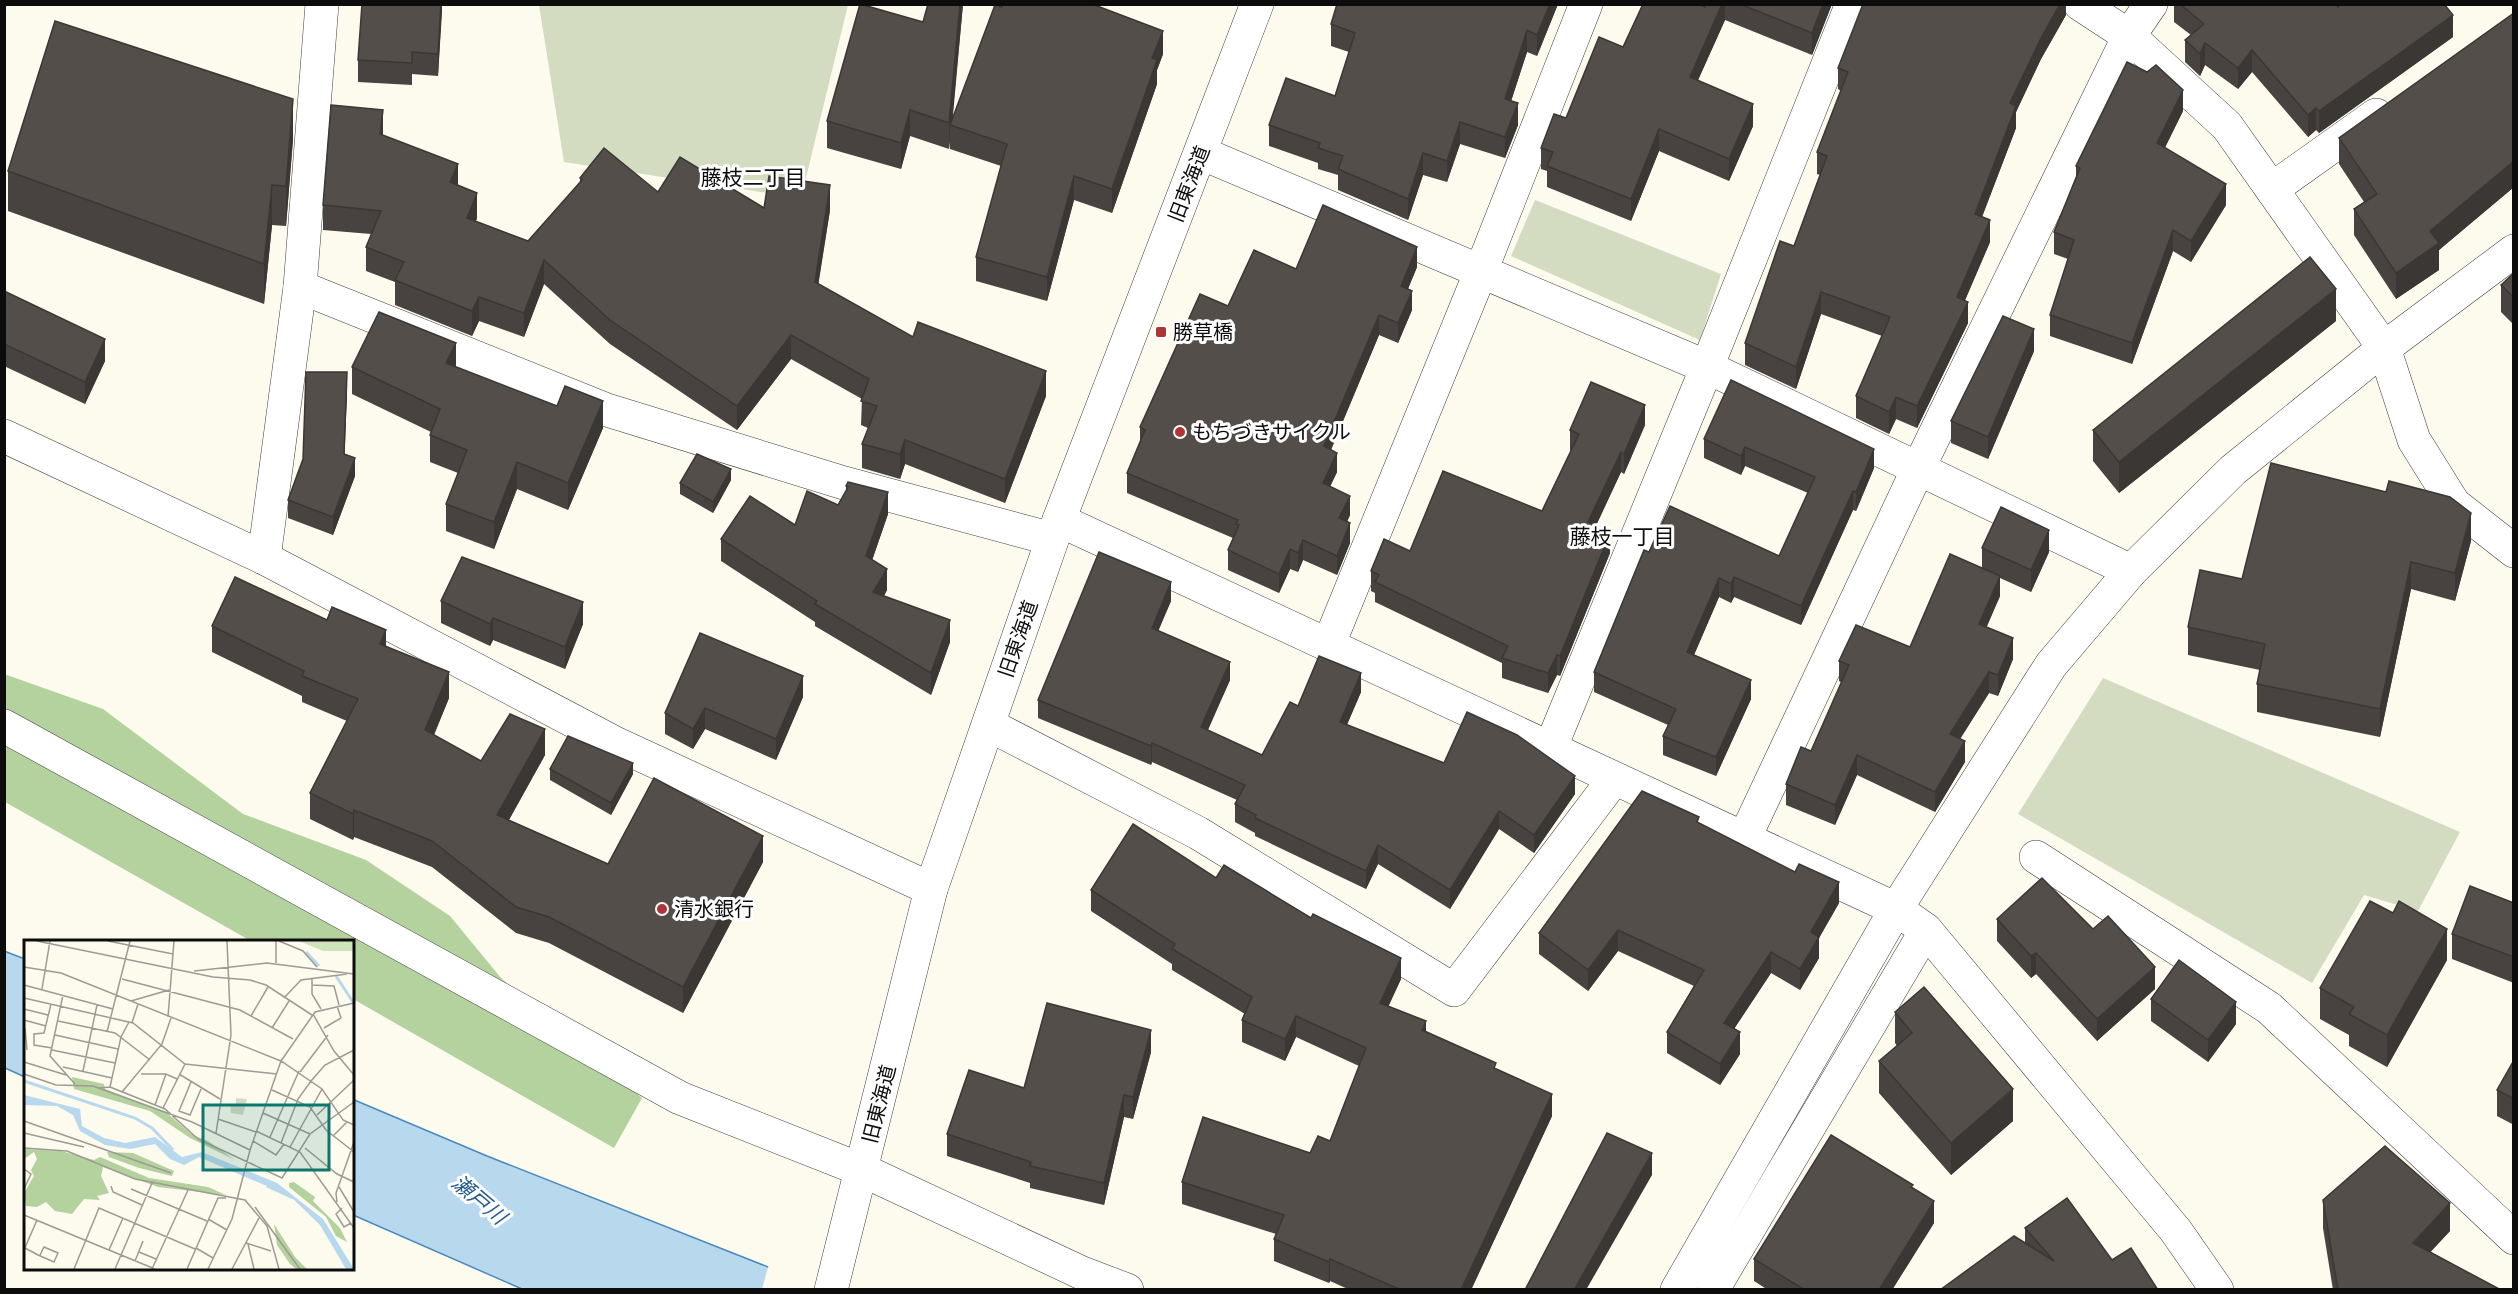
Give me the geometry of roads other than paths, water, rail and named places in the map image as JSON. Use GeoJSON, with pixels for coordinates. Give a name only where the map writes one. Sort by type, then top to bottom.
{"type":"FeatureCollection","features":[{"type":"Feature","properties":{"kind":"street"},"geometry":{"type":"LineString","coordinates":[[264,558],[300,287],[322,4]]}},
{"type":"Feature","properties":{"kind":"street","name":"旧東海道"},"geometry":{"type":"LineString","coordinates":[[831,1290],[932,890],[1056,530],[1257,4]]}},
{"type":"Feature","properties":{"kind":"street"},"geometry":{"type":"LineString","coordinates":[[1328,646],[1481,271],[1586,4]]}},
{"type":"Feature","properties":{"kind":"street"},"geometry":{"type":"LineString","coordinates":[[1550,749],[1707,367],[1852,4]]}},
{"type":"Feature","properties":{"kind":"street"},"geometry":{"type":"LineString","coordinates":[[2080,4],[2129,36],[2227,126],[2384,348],[2414,440],[2454,504],[2514,551]]}},
{"type":"Feature","properties":{"kind":"street"},"geometry":{"type":"LineString","coordinates":[[1744,839],[1918,469],[2129,36],[2151,4]]}},
{"type":"Feature","properties":{"kind":"street"},"geometry":{"type":"LineString","coordinates":[[2272,189],[2398,100]]}},
{"type":"Feature","properties":{"kind":"street"},"geometry":{"type":"LineString","coordinates":[[1201,153],[1707,367],[2131,571]]}},
{"type":"Feature","properties":{"kind":"street"},"geometry":{"type":"LineString","coordinates":[[1677,1290],[1896,909],[2051,665],[2131,571],[2233,470],[2384,348],[2514,251]]}},
{"type":"Feature","properties":{"kind":"street"},"geometry":{"type":"LineString","coordinates":[[300,287],[607,410],[844,483],[1056,530],[1328,646],[1896,909],[1926,930],[2176,1231],[2217,1290]]}},
{"type":"Feature","properties":{"kind":"street"},"geometry":{"type":"LineString","coordinates":[[4,436],[264,558],[617,744],[932,890]]}},
{"type":"Feature","properties":{"kind":"street"},"geometry":{"type":"LineString","coordinates":[[988,725],[1198,833],[1454,990],[1614,779]]}},
{"type":"Feature","properties":{"kind":"street"},"geometry":{"type":"LineString","coordinates":[[4,726],[680,1098],[862,1170],[1082,1273],[1127,1290]]}},
{"type":"Feature","properties":{"kind":"street"},"geometry":{"type":"LineString","coordinates":[[2036,857],[2269,1008],[2514,1238]]}},
{"type":"Feature","properties":{"kind":"street"},"geometry":{"type":"LineString","coordinates":[[1713,1290],[1926,930]]}},
{"type":"Feature","properties":{"kind":"water"},"geometry":{"type":"Polygon","coordinates":[[[4,951],[24,959],[24,1077],[5,1068],[4,951]]]}},
{"type":"Feature","properties":{"kind":"water","name":"瀬戸川"},"geometry":{"type":"Polygon","coordinates":[[[354,1100],[487,1156],[824,1289],[522,1289],[354,1215],[354,1100]]]}},
{"type":"Feature","properties":{"kind":"place","name":"勝草橋"},"geometry":{"type":"Point","coordinates":[1161,332]}},
{"type":"Feature","properties":{"kind":"place","name":"もちづきサイクル"},"geometry":{"type":"Point","coordinates":[1180,432]}},
{"type":"Feature","properties":{"kind":"place","name":"清水銀行"},"geometry":{"type":"Point","coordinates":[662,909]}},
{"type":"Feature","properties":{"kind":"district","name":"藤枝二丁目"},"geometry":{"type":"Point","coordinates":[753,178]}},
{"type":"Feature","properties":{"kind":"district","name":"藤枝一丁目"},"geometry":{"type":"Point","coordinates":[1622,537]}}]}
